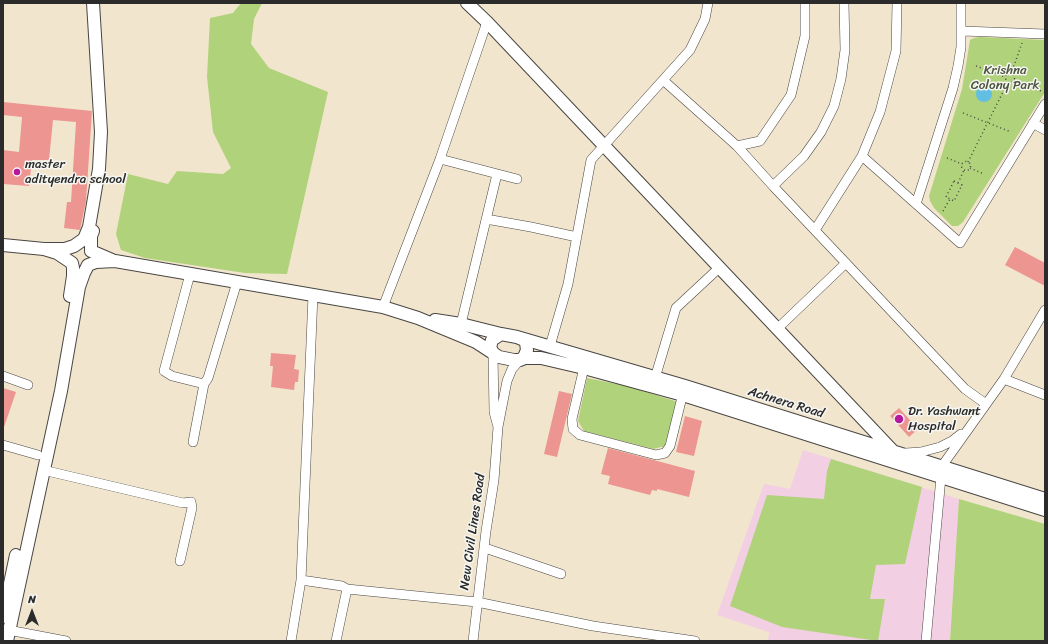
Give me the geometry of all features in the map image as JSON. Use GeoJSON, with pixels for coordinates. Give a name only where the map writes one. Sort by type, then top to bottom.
{"type":"FeatureCollection","features":[{"type":"Feature","properties":{"kind":"main road"},"geometry":{"type":"LineString","coordinates":[[3,245],[44,249],[65,249],[74,246],[84,239],[89,227],[100,152],[101,132],[93,3]]}},
{"type":"Feature","properties":{"kind":"main road"},"geometry":{"type":"LineString","coordinates":[[3,617],[42,456],[61,391],[80,287],[84,273],[92,258],[91,236],[98,216],[108,152],[108,118],[100,3]]}},
{"type":"Feature","properties":{"kind":"main road"},"geometry":{"type":"LineString","coordinates":[[467,3],[487,22],[604,145],[893,451]]}},
{"type":"Feature","properties":{"kind":"main road"},"geometry":{"type":"LineString","coordinates":[[74,246],[86,246],[91,251],[114,262]]}},
{"type":"Feature","properties":{"kind":"main road"},"geometry":{"type":"LineString","coordinates":[[6,633],[43,470],[42,456],[72,286],[73,268],[70,253],[74,246]]}},
{"type":"Feature","properties":{"kind":"main road"},"geometry":{"type":"LineString","coordinates":[[44,249],[57,253],[80,268],[96,262],[114,262],[383,307],[418,318],[476,342],[498,357],[520,360],[526,354],[527,346],[524,340],[517,337],[461,324],[418,318]]}},
{"type":"Feature","properties":{"kind":"main road"},"geometry":{"type":"LineString","coordinates":[[493,353],[490,347],[492,340],[501,334]]}},
{"type":"Feature","properties":{"kind":"main road","name":"Achnera Road"},"geometry":{"type":"LineString","coordinates":[[517,337],[550,346],[586,363],[893,451],[941,471],[1045,510]]}},
{"type":"Feature","properties":{"kind":"main road","name":"Achnera Road"},"geometry":{"type":"LineString","coordinates":[[520,360],[525,358],[542,358],[586,363],[655,378],[684,391],[941,471],[1045,499]]}},
{"type":"Feature","properties":{"kind":"street"},"geometry":{"type":"LineString","coordinates":[[550,346],[568,284],[591,160],[690,50],[705,19],[708,3]]}},
{"type":"Feature","properties":{"kind":"street"},"geometry":{"type":"LineString","coordinates":[[737,146],[760,141],[791,95],[805,36],[805,3]]}},
{"type":"Feature","properties":{"kind":"street"},"geometry":{"type":"LineString","coordinates":[[773,186],[804,156],[821,132],[834,106],[841,79],[845,50],[844,3]]}},
{"type":"Feature","properties":{"kind":"street"},"geometry":{"type":"LineString","coordinates":[[815,230],[862,156],[880,112],[896,50],[897,3]]}},
{"type":"Feature","properties":{"kind":"street"},"geometry":{"type":"LineString","coordinates":[[916,204],[953,88],[958,66],[962,30],[961,3]]}},
{"type":"Feature","properties":{"kind":"street"},"geometry":{"type":"LineString","coordinates":[[383,307],[440,159],[487,22]]}},
{"type":"Feature","properties":{"kind":"street"},"geometry":{"type":"LineString","coordinates":[[962,30],[1045,34]]}},
{"type":"Feature","properties":{"kind":"street"},"geometry":{"type":"LineString","coordinates":[[663,80],[737,146],[965,389],[986,404]]}},
{"type":"Feature","properties":{"kind":"street"},"geometry":{"type":"LineString","coordinates":[[862,156],[960,243],[1045,104]]}},
{"type":"Feature","properties":{"kind":"street"},"geometry":{"type":"LineString","coordinates":[[1033,123],[1045,130]]}},
{"type":"Feature","properties":{"kind":"street"},"geometry":{"type":"LineString","coordinates":[[440,159],[517,179]]}},
{"type":"Feature","properties":{"kind":"street"},"geometry":{"type":"LineString","coordinates":[[461,324],[497,174]]}},
{"type":"Feature","properties":{"kind":"street"},"geometry":{"type":"LineString","coordinates":[[486,219],[577,237]]}},
{"type":"Feature","properties":{"kind":"street"},"geometry":{"type":"LineString","coordinates":[[777,329],[846,263]]}},
{"type":"Feature","properties":{"kind":"street"},"geometry":{"type":"LineString","coordinates":[[655,378],[676,308],[719,268]]}},
{"type":"Feature","properties":{"kind":"street"},"geometry":{"type":"LineString","coordinates":[[190,274],[164,371],[172,376],[204,384]]}},
{"type":"Feature","properties":{"kind":"street"},"geometry":{"type":"LineString","coordinates":[[193,442],[204,384],[208,378],[237,282]]}},
{"type":"Feature","properties":{"kind":"street"},"geometry":{"type":"LineString","coordinates":[[292,641],[301,580],[313,295]]}},
{"type":"Feature","properties":{"kind":"street"},"geometry":{"type":"LineString","coordinates":[[926,641],[941,471],[969,428],[1004,380],[1045,310]]}},
{"type":"Feature","properties":{"kind":"street"},"geometry":{"type":"LineString","coordinates":[[493,353],[494,412],[498,427]]}},
{"type":"Feature","properties":{"kind":"street"},"geometry":{"type":"LineString","coordinates":[[498,427],[507,381],[512,369],[520,360]]}},
{"type":"Feature","properties":{"kind":"street"},"geometry":{"type":"LineString","coordinates":[[586,363],[572,419],[573,429],[580,435],[656,454],[665,453],[670,446],[684,391]]}},
{"type":"Feature","properties":{"kind":"street"},"geometry":{"type":"LineString","coordinates":[[3,376],[28,385]]}},
{"type":"Feature","properties":{"kind":"street"},"geometry":{"type":"LineString","coordinates":[[1004,380],[1045,395]]}},
{"type":"Feature","properties":{"kind":"street","name":"New Civil Lines Road"},"geometry":{"type":"LineString","coordinates":[[473,641],[494,480],[498,427]]}},
{"type":"Feature","properties":{"kind":"street"},"geometry":{"type":"LineString","coordinates":[[893,451],[910,454],[940,447],[952,441],[969,428]]}},
{"type":"Feature","properties":{"kind":"street"},"geometry":{"type":"LineString","coordinates":[[3,445],[42,456]]}},
{"type":"Feature","properties":{"kind":"street"},"geometry":{"type":"LineString","coordinates":[[43,470],[183,504],[191,502],[192,508],[180,562]]}},
{"type":"Feature","properties":{"kind":"street"},"geometry":{"type":"LineString","coordinates":[[484,548],[561,574]]}},
{"type":"Feature","properties":{"kind":"street"},"geometry":{"type":"LineString","coordinates":[[301,580],[342,586],[347,589],[477,602],[593,626],[695,641]]}},
{"type":"Feature","properties":{"kind":"street"},"geometry":{"type":"LineString","coordinates":[[336,641],[347,589]]}},
{"type":"Feature","properties":{"kind":"street"},"geometry":{"type":"LineString","coordinates":[[6,633],[66,641]]}},
{"type":"Feature","properties":{"kind":"path"},"geometry":{"type":"LineString","coordinates":[[1005,77],[1008,74],[1011,74],[1022,43]]}},
{"type":"Feature","properties":{"kind":"path"},"geometry":{"type":"LineString","coordinates":[[976,66],[1005,77],[1005,80],[1008,82]]}},
{"type":"Feature","properties":{"kind":"path"},"geometry":{"type":"LineString","coordinates":[[1011,74],[1014,77],[1014,80],[1041,91]]}},
{"type":"Feature","properties":{"kind":"path"},"geometry":{"type":"LineString","coordinates":[[947,158],[962,164],[968,162],[1008,82],[1010,83],[1014,80]]}},
{"type":"Feature","properties":{"kind":"path"},"geometry":{"type":"LineString","coordinates":[[963,113],[1011,132]]}},
{"type":"Feature","properties":{"kind":"path"},"geometry":{"type":"LineString","coordinates":[[968,162],[971,165],[970,168]]}},
{"type":"Feature","properties":{"kind":"path"},"geometry":{"type":"LineString","coordinates":[[958,183],[964,170],[962,168],[962,164]]}},
{"type":"Feature","properties":{"kind":"path"},"geometry":{"type":"LineString","coordinates":[[964,170],[967,171],[970,168]]}},
{"type":"Feature","properties":{"kind":"path"},"geometry":{"type":"LineString","coordinates":[[970,168],[984,174]]}},
{"type":"Feature","properties":{"kind":"path"},"geometry":{"type":"LineString","coordinates":[[954,181],[962,185],[954,201],[950,199],[946,197],[954,181]]}},
{"type":"Feature","properties":{"kind":"path"},"geometry":{"type":"LineString","coordinates":[[944,211],[950,199]]}},
{"type":"Feature","properties":{"kind":"shaded area"},"geometry":{"type":"Polygon","coordinates":[[[803,450],[959,499],[950,641],[768,641],[769,632],[717,615],[764,484],[790,489],[803,450]]]}},
{"type":"Feature","properties":{"kind":"green space"},"geometry":{"type":"Polygon","coordinates":[[[241,3],[262,3],[254,19],[251,44],[269,68],[328,92],[287,274],[245,273],[145,258],[121,250],[116,234],[128,174],[168,184],[177,171],[223,174],[231,168],[213,132],[207,77],[210,18],[233,13],[241,3]]]}},
{"type":"Feature","properties":{"kind":"green space","name":"Krishna Colony Park"},"geometry":{"type":"Polygon","coordinates":[[[980,37],[1045,40],[1045,92],[963,222],[958,226],[952,226],[934,208],[929,196],[962,89],[970,40],[980,37]]]}},
{"type":"Feature","properties":{"kind":"green space"},"geometry":{"type":"Polygon","coordinates":[[[587,378],[627,386],[678,402],[665,446],[653,449],[584,431],[578,421],[587,378]]]}},
{"type":"Feature","properties":{"kind":"green space"},"geometry":{"type":"Polygon","coordinates":[[[831,459],[922,487],[905,564],[876,565],[870,599],[885,599],[878,641],[782,627],[730,606],[767,495],[824,499],[827,471],[831,459]]]}},
{"type":"Feature","properties":{"kind":"green space"},"geometry":{"type":"Polygon","coordinates":[[[959,499],[1045,524],[1045,641],[950,641],[959,499]]]}},
{"type":"Feature","properties":{"kind":"water"},"geometry":{"type":"Polygon","coordinates":[[[984,86],[991,91],[992,94],[987,101],[984,102],[977,97],[976,94],[981,87],[984,86]]]}},
{"type":"Feature","properties":{"kind":"building","name":"master adityendra school"},"geometry":{"type":"Polygon","coordinates":[[[3,102],[92,111],[86,201],[80,230],[64,228],[67,202],[71,202],[76,122],[53,120],[49,160],[32,160],[29,186],[3,184],[3,150],[19,152],[22,117],[3,115],[3,102]]]}},
{"type":"Feature","properties":{"kind":"building"},"geometry":{"type":"Polygon","coordinates":[[[1015,247],[1045,263],[1045,286],[1005,265],[1015,247]]]}},
{"type":"Feature","properties":{"kind":"building"},"geometry":{"type":"Polygon","coordinates":[[[271,353],[296,355],[294,369],[299,370],[298,382],[295,382],[294,390],[271,387],[273,366],[270,366],[271,353]]]}},
{"type":"Feature","properties":{"kind":"building"},"geometry":{"type":"Polygon","coordinates":[[[3,388],[16,392],[4,427],[3,427],[3,388]]]}},
{"type":"Feature","properties":{"kind":"building"},"geometry":{"type":"Polygon","coordinates":[[[559,391],[572,394],[557,457],[544,454],[559,391]]]}},
{"type":"Feature","properties":{"kind":"building"},"geometry":{"type":"Polygon","coordinates":[[[899,408],[918,429],[909,437],[890,416],[899,408]]]}},
{"type":"Feature","properties":{"kind":"building"},"geometry":{"type":"Polygon","coordinates":[[[685,416],[702,421],[694,456],[676,452],[685,416]]]}},
{"type":"Feature","properties":{"kind":"building"},"geometry":{"type":"Polygon","coordinates":[[[608,448],[695,471],[689,497],[657,489],[657,491],[652,490],[650,495],[608,484],[610,476],[601,474],[608,448]]]}},
{"type":"Feature","properties":{"kind":"place","name":"master adityendra school"},"geometry":{"type":"Point","coordinates":[17,172]}},
{"type":"Feature","properties":{"kind":"place","name":"Dr. Yashwant Hospital"},"geometry":{"type":"Point","coordinates":[899,419]}}]}
